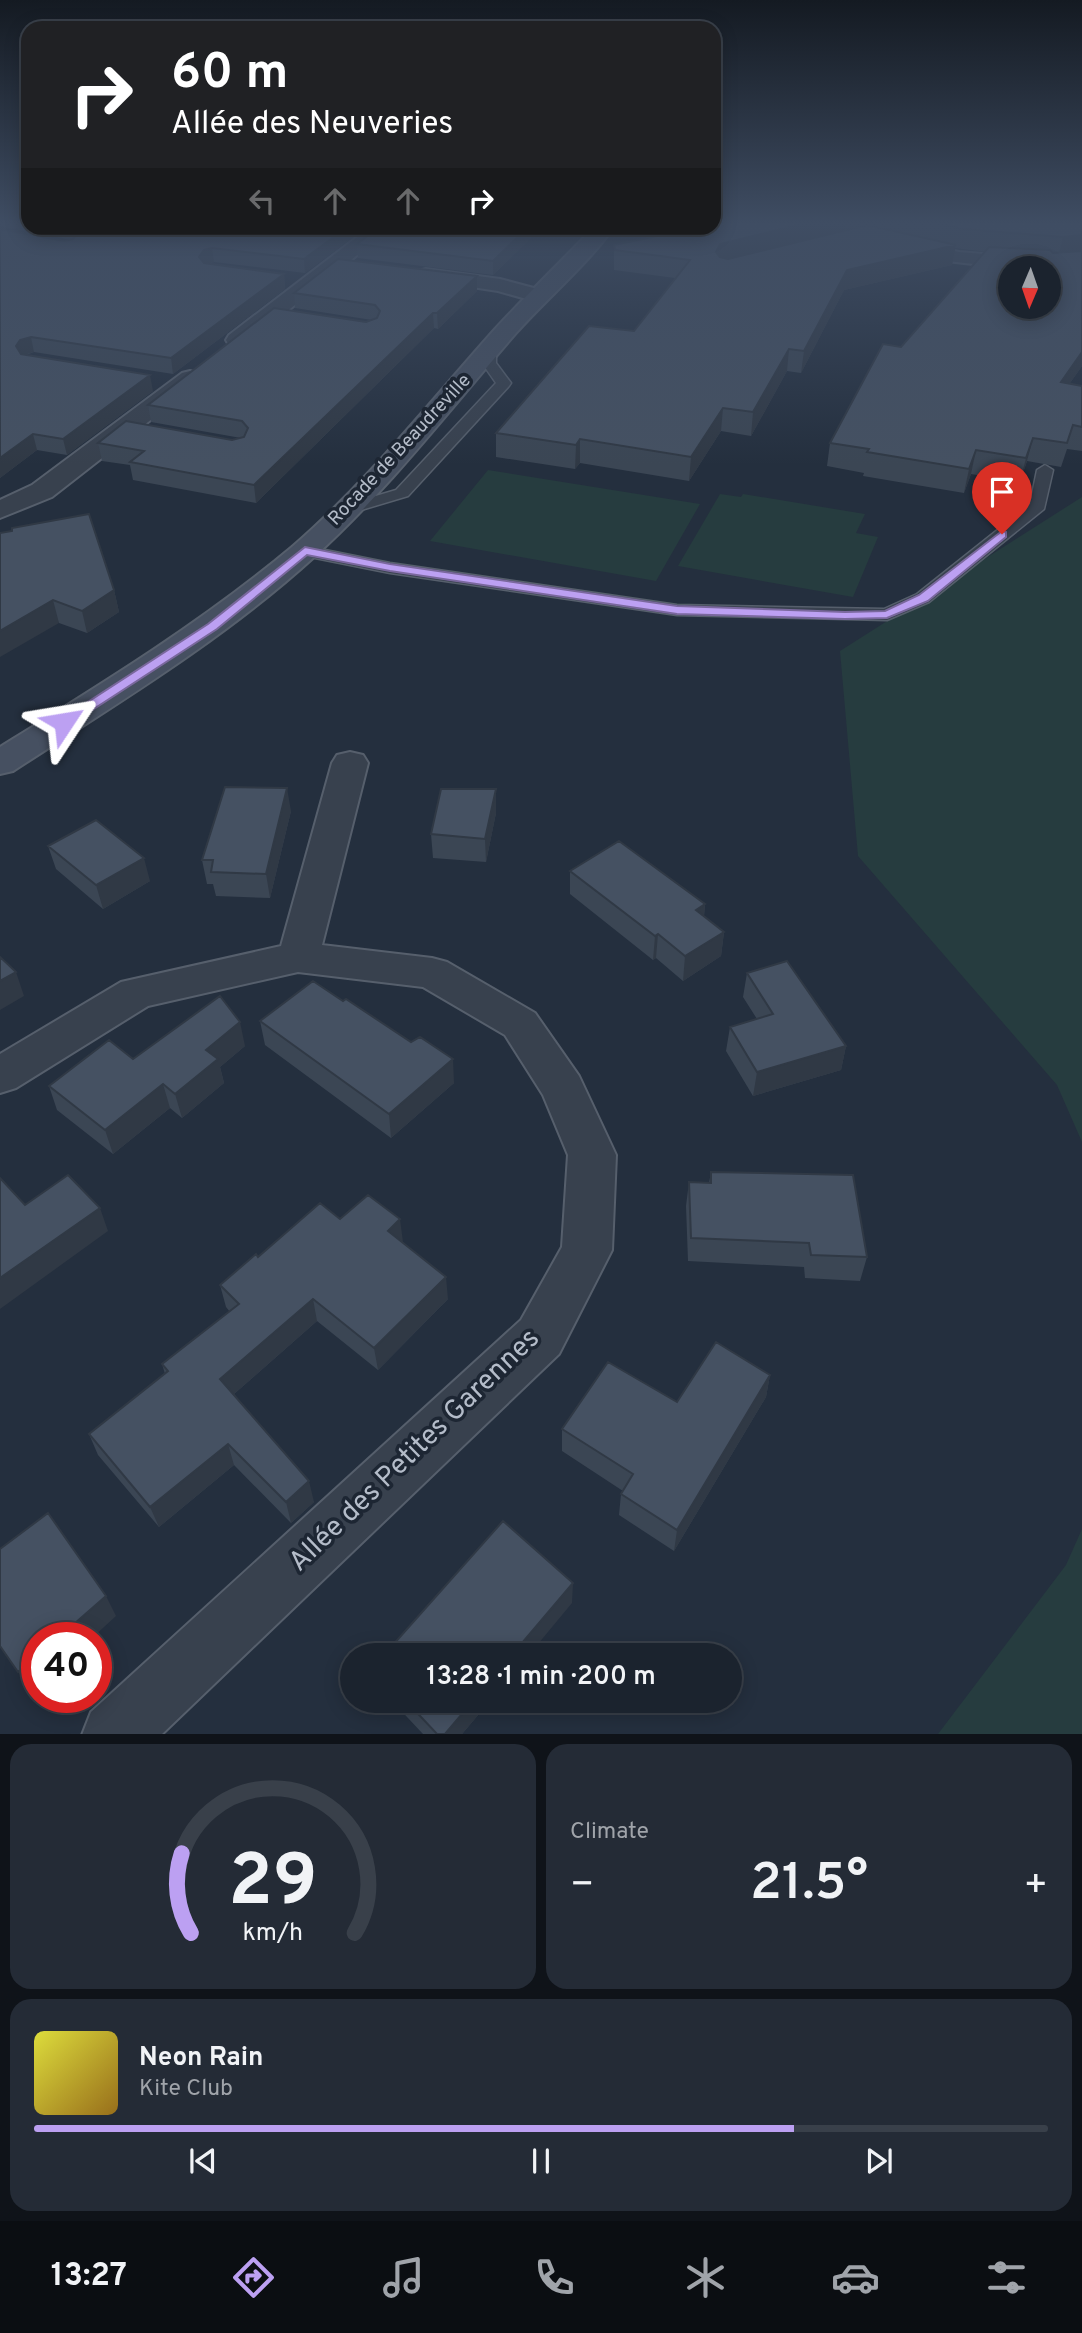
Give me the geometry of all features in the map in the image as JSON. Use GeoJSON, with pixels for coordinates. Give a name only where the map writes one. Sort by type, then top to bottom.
{"type":"FeatureCollection","features":[{"type":"Feature","properties":{"kind":"street"},"geometry":{"type":"LineString","coordinates":[[0,510],[42,491],[285,303]]}},
{"type":"Feature","properties":{"kind":"street","name":"Rocade de Beaudreville"},"geometry":{"type":"LineString","coordinates":[[0,763],[212,626],[305,551],[348,509],[531,303]]}},
{"type":"Feature","properties":{"kind":"street"},"geometry":{"type":"LineString","coordinates":[[271,314],[299,318]]}},
{"type":"Feature","properties":{"kind":"street"},"geometry":{"type":"LineString","coordinates":[[154,381],[181,385]]}},
{"type":"Feature","properties":{"kind":"street"},"geometry":{"type":"LineString","coordinates":[[126,428],[153,433]]}},
{"type":"Feature","properties":{"kind":"street"},"geometry":{"type":"LineString","coordinates":[[298,957],[350,763]]}},
{"type":"Feature","properties":{"kind":"street","name":"Allée des Petites Garennes"},"geometry":{"type":"LineString","coordinates":[[0,1076],[136,992],[298,957],[432,973],[520,1024],[563,1088],[592,1156],[587,1250],[540,1336],[114,1734]]}},
{"type":"Feature","properties":{"kind":"lane"},"geometry":{"type":"LineString","coordinates":[[305,551],[390,568],[677,610],[887,615],[923,598],[1038,506],[1045,470]]}},
{"type":"Feature","properties":{"kind":"green space"},"geometry":{"type":"Polygon","coordinates":[[[488,470],[700,504],[656,581],[430,541],[488,470]]]}},
{"type":"Feature","properties":{"kind":"green space"},"geometry":{"type":"Polygon","coordinates":[[[720,494],[741,497],[743,494],[865,514],[856,533],[878,537],[853,597],[678,566],[720,494]]]}},
{"type":"Feature","properties":{"kind":"green space"},"geometry":{"type":"Polygon","coordinates":[[[1082,497],[1082,1142],[1057,1085],[858,856],[840,651],[1082,497]]]}},
{"type":"Feature","properties":{"kind":"green space"},"geometry":{"type":"Polygon","coordinates":[[[1082,1529],[1082,1734],[938,1734],[1066,1565],[1082,1529]]]}},
{"type":"Feature","properties":{"kind":"building"},"geometry":{"type":"Polygon","coordinates":[[[0,303],[245,303],[171,358],[31,337],[20,340],[16,346],[21,354],[150,375],[63,439],[33,434],[0,458],[0,303]]]}},
{"type":"Feature","properties":{"kind":"building"},"geometry":{"type":"Polygon","coordinates":[[[361,303],[448,303],[437,313],[433,313],[254,485],[130,462],[144,451],[98,443],[126,421],[232,440],[244,437],[248,428],[242,421],[148,405],[274,308],[366,322],[377,318],[380,311],[375,305],[361,303]]]}},
{"type":"Feature","properties":{"kind":"building"},"geometry":{"type":"Polygon","coordinates":[[[656,303],[830,303],[804,351],[789,349],[753,412],[723,408],[691,457],[580,439],[576,445],[496,433],[589,326],[634,331],[656,303]]]}},
{"type":"Feature","properties":{"kind":"building"},"geometry":{"type":"Polygon","coordinates":[[[940,303],[998,303],[998,319],[1061,319],[1061,303],[1082,303],[1082,352],[1061,382],[1082,386],[1082,427],[1073,425],[1067,443],[1033,438],[1026,458],[976,450],[969,469],[830,443],[883,344],[901,347],[940,303]]]}},
{"type":"Feature","properties":{"kind":"building"},"geometry":{"type":"Polygon","coordinates":[[[89,514],[114,590],[82,611],[53,600],[0,631],[0,533],[12,531],[12,528],[89,514]]]}},
{"type":"Feature","properties":{"kind":"building"},"geometry":{"type":"Polygon","coordinates":[[[225,787],[287,788],[266,874],[211,872],[213,860],[202,860],[225,787]]]}},
{"type":"Feature","properties":{"kind":"building"},"geometry":{"type":"Polygon","coordinates":[[[441,789],[496,789],[485,839],[431,834],[441,789]]]}},
{"type":"Feature","properties":{"kind":"building"},"geometry":{"type":"Polygon","coordinates":[[[96,820],[144,858],[96,885],[48,846],[96,820]]]}},
{"type":"Feature","properties":{"kind":"building"},"geometry":{"type":"Polygon","coordinates":[[[619,841],[705,904],[696,910],[724,932],[685,956],[570,871],[619,841]]]}},
{"type":"Feature","properties":{"kind":"building"},"geometry":{"type":"Polygon","coordinates":[[[0,957],[16,972],[0,981],[0,957]]]}},
{"type":"Feature","properties":{"kind":"building"},"geometry":{"type":"Polygon","coordinates":[[[787,961],[846,1046],[757,1072],[730,1027],[773,1014],[747,973],[787,961]]]}},
{"type":"Feature","properties":{"kind":"building"},"geometry":{"type":"Polygon","coordinates":[[[313,981],[343,1001],[346,999],[411,1042],[420,1037],[453,1059],[389,1114],[260,1021],[313,981]]]}},
{"type":"Feature","properties":{"kind":"building"},"geometry":{"type":"Polygon","coordinates":[[[220,996],[240,1022],[206,1050],[218,1059],[175,1094],[163,1084],[105,1130],[49,1086],[109,1040],[133,1059],[220,996]]]}},
{"type":"Feature","properties":{"kind":"building"},"geometry":{"type":"Polygon","coordinates":[[[711,1172],[853,1175],[867,1257],[811,1255],[809,1243],[691,1238],[689,1182],[711,1183],[711,1172]]]}},
{"type":"Feature","properties":{"kind":"building"},"geometry":{"type":"Polygon","coordinates":[[[68,1175],[100,1208],[0,1278],[0,1178],[25,1205],[68,1175]]]}},
{"type":"Feature","properties":{"kind":"building"},"geometry":{"type":"Polygon","coordinates":[[[368,1195],[400,1219],[388,1231],[446,1277],[374,1348],[313,1299],[220,1379],[309,1481],[286,1502],[228,1444],[150,1507],[89,1434],[168,1371],[162,1364],[239,1304],[220,1285],[256,1254],[258,1257],[320,1203],[340,1219],[368,1195]]]}},
{"type":"Feature","properties":{"kind":"building"},"geometry":{"type":"Polygon","coordinates":[[[716,1342],[770,1375],[677,1530],[621,1494],[633,1474],[562,1429],[608,1362],[677,1402],[716,1342]]]}},
{"type":"Feature","properties":{"kind":"building"},"geometry":{"type":"Polygon","coordinates":[[[48,1513],[106,1596],[76,1622],[21,1622],[21,1669],[18,1672],[0,1646],[0,1549],[48,1513]]]}},
{"type":"Feature","properties":{"kind":"building"},"geometry":{"type":"Polygon","coordinates":[[[503,1521],[573,1583],[522,1643],[395,1643],[503,1521]]]}},
{"type":"Feature","properties":{"kind":"building"},"geometry":{"type":"Polygon","coordinates":[[[417,1713],[463,1713],[445,1734],[437,1734],[417,1713]]]}},
{"type":"Feature","properties":{"kind":"route"},"geometry":{"type":"LineString","coordinates":[[64,722],[212,626],[305,551],[390,568],[677,610],[887,615],[923,598],[1002,534]]}}]}
